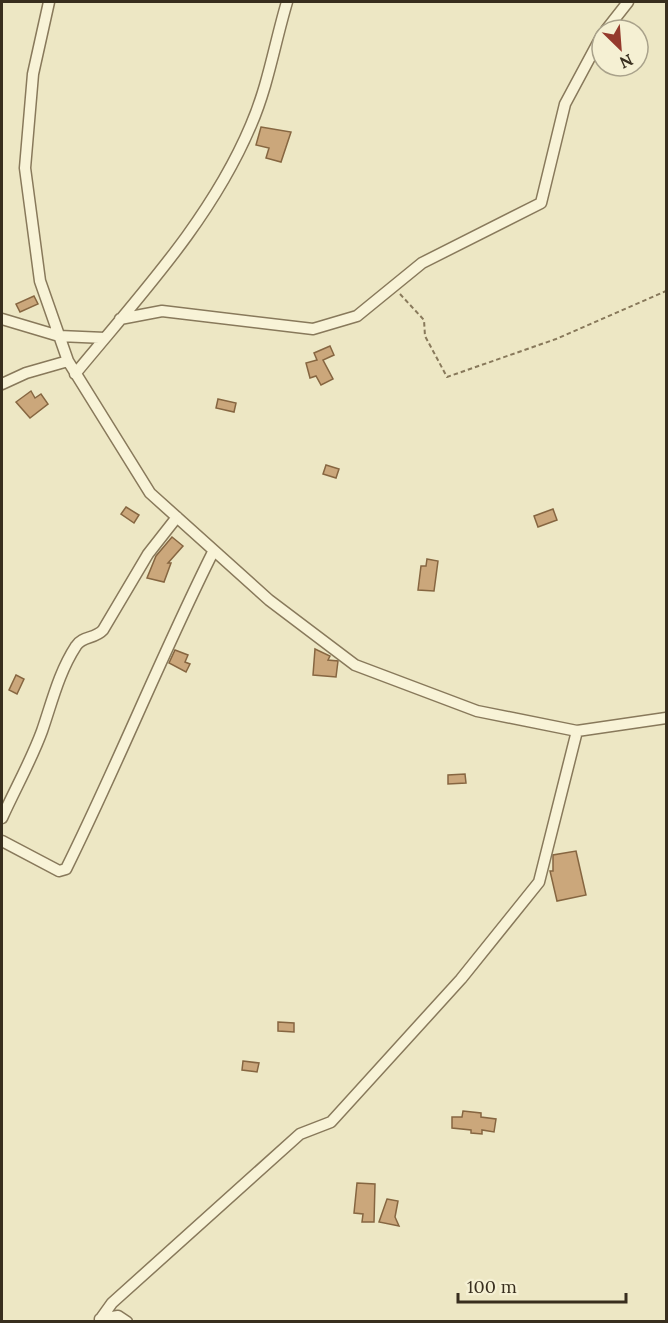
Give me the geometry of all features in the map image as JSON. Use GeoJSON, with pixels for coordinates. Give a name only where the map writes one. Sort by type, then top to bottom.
{"type":"FeatureCollection","features":[{"type":"Feature","properties":{"kind":"street"},"geometry":{"type":"LineString","coordinates":[[49,2],[33,74],[26,168],[40,282],[68,361],[143,486],[213,552],[269,600],[355,665],[477,711],[577,731],[666,718]]}},
{"type":"Feature","properties":{"kind":"street"},"geometry":{"type":"LineString","coordinates":[[75,374],[179,249],[221,189],[252,123],[287,2]]}},
{"type":"Feature","properties":{"kind":"street"},"geometry":{"type":"LineString","coordinates":[[615,18],[628,2]]}},
{"type":"Feature","properties":{"kind":"street"},"geometry":{"type":"LineString","coordinates":[[120,320],[162,311],[313,329],[357,316],[422,262],[541,203],[566,104],[590,58]]}},
{"type":"Feature","properties":{"kind":"street"},"geometry":{"type":"LineString","coordinates":[[2,319],[59,336],[105,338]]}},
{"type":"Feature","properties":{"kind":"street"},"geometry":{"type":"LineString","coordinates":[[2,384],[26,373],[68,361]]}},
{"type":"Feature","properties":{"kind":"street"},"geometry":{"type":"LineString","coordinates":[[2,818],[41,733],[59,679],[77,644],[83,639],[96,636],[103,630],[148,554],[177,517]]}},
{"type":"Feature","properties":{"kind":"street"},"geometry":{"type":"LineString","coordinates":[[2,841],[58,871],[66,869],[118,759],[170,637],[213,552]]}},
{"type":"Feature","properties":{"kind":"street"},"geometry":{"type":"LineString","coordinates":[[100,1319],[112,1303],[300,1134],[331,1122],[461,979],[539,882],[577,731]]}},
{"type":"Feature","properties":{"kind":"street"},"geometry":{"type":"LineString","coordinates":[[100,1319],[118,1316],[127,1322]]}},
{"type":"Feature","properties":{"kind":"path"},"geometry":{"type":"LineString","coordinates":[[392,287],[424,320],[425,336],[447,376],[556,339],[666,291]]}},
{"type":"Feature","properties":{"kind":"building"},"geometry":{"type":"Polygon","coordinates":[[[261,127],[291,132],[281,162],[266,158],[269,148],[256,145],[261,127]]]}},
{"type":"Feature","properties":{"kind":"building"},"geometry":{"type":"Polygon","coordinates":[[[34,296],[38,304],[20,312],[16,304],[34,296]]]}},
{"type":"Feature","properties":{"kind":"building"},"geometry":{"type":"Polygon","coordinates":[[[330,346],[334,355],[323,360],[333,379],[321,385],[316,376],[310,378],[306,363],[317,360],[314,353],[330,346]]]}},
{"type":"Feature","properties":{"kind":"building"},"geometry":{"type":"Polygon","coordinates":[[[31,391],[35,398],[41,394],[48,404],[30,418],[16,402],[31,391]]]}},
{"type":"Feature","properties":{"kind":"building"},"geometry":{"type":"Polygon","coordinates":[[[218,399],[236,403],[234,412],[216,408],[218,399]]]}},
{"type":"Feature","properties":{"kind":"building"},"geometry":{"type":"Polygon","coordinates":[[[326,465],[339,469],[336,478],[323,474],[326,465]]]}},
{"type":"Feature","properties":{"kind":"building"},"geometry":{"type":"Polygon","coordinates":[[[126,507],[139,515],[134,523],[121,514],[126,507]]]}},
{"type":"Feature","properties":{"kind":"building"},"geometry":{"type":"Polygon","coordinates":[[[553,509],[557,520],[538,527],[534,516],[553,509]]]}},
{"type":"Feature","properties":{"kind":"building"},"geometry":{"type":"Polygon","coordinates":[[[172,537],[183,546],[168,563],[171,563],[164,582],[147,578],[156,556],[172,537]]]}},
{"type":"Feature","properties":{"kind":"building"},"geometry":{"type":"Polygon","coordinates":[[[427,559],[438,561],[434,591],[418,590],[421,566],[426,566],[427,559]]]}},
{"type":"Feature","properties":{"kind":"building"},"geometry":{"type":"Polygon","coordinates":[[[315,649],[330,656],[328,660],[338,661],[336,677],[313,675],[315,649]]]}},
{"type":"Feature","properties":{"kind":"building"},"geometry":{"type":"Polygon","coordinates":[[[175,650],[188,655],[185,662],[190,664],[186,672],[169,663],[175,650]]]}},
{"type":"Feature","properties":{"kind":"building"},"geometry":{"type":"Polygon","coordinates":[[[16,675],[24,679],[17,694],[9,690],[16,675]]]}},
{"type":"Feature","properties":{"kind":"building"},"geometry":{"type":"Polygon","coordinates":[[[465,774],[466,783],[448,784],[448,775],[465,774]]]}},
{"type":"Feature","properties":{"kind":"building"},"geometry":{"type":"Polygon","coordinates":[[[576,851],[586,895],[557,901],[550,871],[553,871],[553,855],[576,851]]]}},
{"type":"Feature","properties":{"kind":"building"},"geometry":{"type":"Polygon","coordinates":[[[278,1022],[294,1023],[294,1032],[278,1031],[278,1022]]]}},
{"type":"Feature","properties":{"kind":"building"},"geometry":{"type":"Polygon","coordinates":[[[243,1061],[259,1063],[257,1072],[242,1070],[243,1061]]]}},
{"type":"Feature","properties":{"kind":"building"},"geometry":{"type":"Polygon","coordinates":[[[463,1111],[481,1113],[481,1117],[496,1119],[494,1132],[482,1130],[482,1134],[471,1133],[471,1130],[452,1128],[452,1117],[462,1117],[463,1111]]]}},
{"type":"Feature","properties":{"kind":"building"},"geometry":{"type":"Polygon","coordinates":[[[357,1183],[375,1184],[374,1222],[362,1222],[363,1214],[354,1213],[357,1183]]]}},
{"type":"Feature","properties":{"kind":"building"},"geometry":{"type":"Polygon","coordinates":[[[387,1199],[398,1201],[395,1217],[399,1226],[379,1222],[387,1199]]]}}]}
